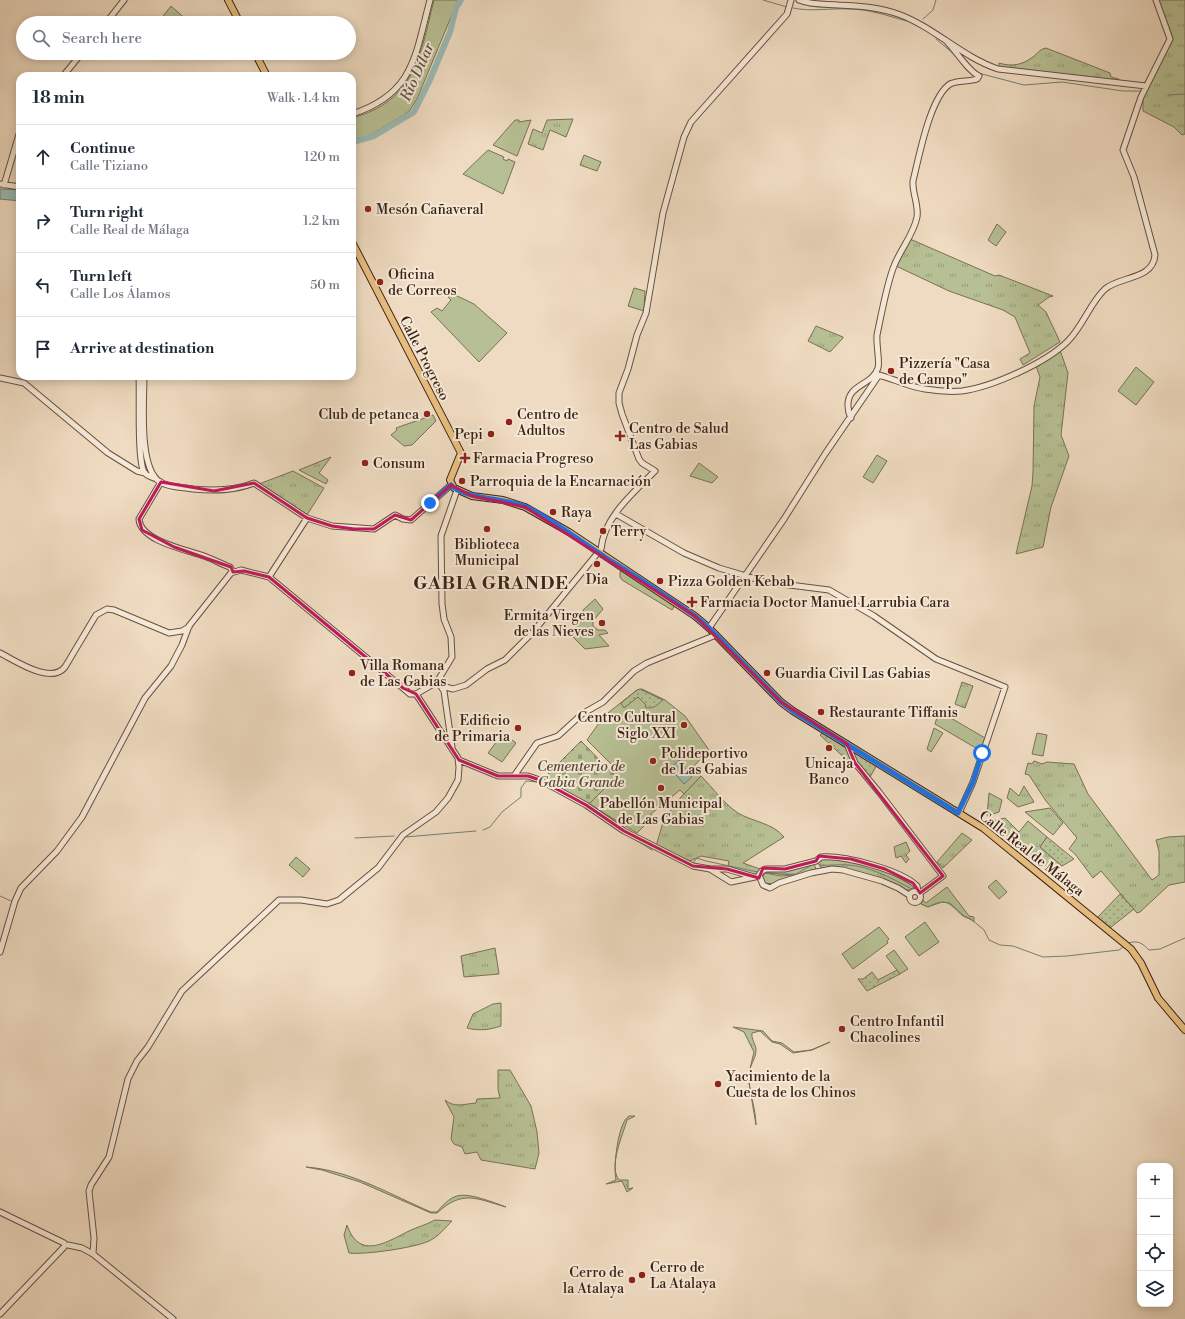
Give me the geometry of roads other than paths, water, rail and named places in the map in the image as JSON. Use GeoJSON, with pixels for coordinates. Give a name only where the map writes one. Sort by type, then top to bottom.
{"type":"FeatureCollection","features":[{"type":"Feature","properties":{"kind":"main road"},"geometry":{"type":"LineString","coordinates":[[228,0],[236,16]]}},
{"type":"Feature","properties":{"kind":"main road"},"geometry":{"type":"LineString","coordinates":[[259,60],[265,72]]}},
{"type":"Feature","properties":{"kind":"main road","name":"Calle Progreso"},"geometry":{"type":"LineString","coordinates":[[356,250],[461,453],[450,480],[451,485]]}},
{"type":"Feature","properties":{"kind":"main road","name":"Calle Real de Málaga"},"geometry":{"type":"LineString","coordinates":[[451,485],[457,490],[472,496],[503,500],[525,507],[569,532],[665,595],[709,628],[781,702],[997,838],[1131,949],[1141,963],[1158,998],[1185,1030]]}},
{"type":"Feature","properties":{"kind":"street"},"geometry":{"type":"LineString","coordinates":[[111,16],[124,0]]}},
{"type":"Feature","properties":{"kind":"street"},"geometry":{"type":"LineString","coordinates":[[356,112],[378,104],[389,97],[403,83],[416,53],[430,0]]}},
{"type":"Feature","properties":{"kind":"street"},"geometry":{"type":"LineString","coordinates":[[437,682],[442,686],[453,689],[466,685],[487,668],[505,660],[533,632],[602,549],[602,536],[616,514],[629,496],[655,471],[642,463],[631,440],[619,403],[619,393],[628,369],[637,335],[646,314],[651,277],[658,251],[663,213],[687,129],[787,14],[791,0],[881,9],[917,22],[964,56],[998,69],[1146,86]]}},
{"type":"Feature","properties":{"kind":"street"},"geometry":{"type":"LineString","coordinates":[[709,628],[784,519],[825,454],[879,375],[919,388],[936,391],[962,391],[989,384],[1024,369],[1052,353],[1067,342],[1106,289],[1118,282],[1144,272],[1152,265],[1155,255],[1134,177],[1123,150],[1146,86],[1170,39],[1156,0]]}},
{"type":"Feature","properties":{"kind":"street"},"geometry":{"type":"LineString","coordinates":[[851,418],[848,411],[849,395],[855,388],[872,378],[878,368],[876,346],[877,334],[893,268],[913,229],[917,216],[913,181],[927,129],[938,96],[943,90],[954,83],[972,81],[976,75],[959,48],[948,43]]}},
{"type":"Feature","properties":{"kind":"street"},"geometry":{"type":"LineString","coordinates":[[66,72],[76,60]]}},
{"type":"Feature","properties":{"kind":"street"},"geometry":{"type":"LineString","coordinates":[[16,143],[2,185],[16,187]]}},
{"type":"Feature","properties":{"kind":"street"},"geometry":{"type":"LineString","coordinates":[[0,378],[24,383],[108,453],[137,471],[145,473],[161,482],[172,486],[214,491],[243,488],[254,483],[307,518],[332,526],[374,529],[395,515],[403,519],[411,520],[451,485]]}},
{"type":"Feature","properties":{"kind":"street"},"geometry":{"type":"LineString","coordinates":[[140,380],[140,443],[142,468],[145,473]]}},
{"type":"Feature","properties":{"kind":"street"},"geometry":{"type":"LineString","coordinates":[[144,380],[144,439],[147,463],[145,473]]}},
{"type":"Feature","properties":{"kind":"street"},"geometry":{"type":"LineString","coordinates":[[147,463],[155,478]]}},
{"type":"Feature","properties":{"kind":"street"},"geometry":{"type":"LineString","coordinates":[[161,482],[139,519],[142,530],[146,534],[174,546],[230,567],[233,572]]}},
{"type":"Feature","properties":{"kind":"street"},"geometry":{"type":"LineString","coordinates":[[0,653],[44,674],[52,674],[62,670],[91,623],[102,611],[114,610],[169,633],[182,631],[189,626],[225,579],[233,572],[244,571],[269,576],[410,694],[416,694],[437,682],[452,657],[451,637],[444,619],[442,604],[441,536],[457,490]]}},
{"type":"Feature","properties":{"kind":"street"},"geometry":{"type":"LineString","coordinates":[[616,514],[684,553],[718,568],[766,582],[829,590],[856,605],[936,659],[1005,687],[973,782],[958,813]]}},
{"type":"Feature","properties":{"kind":"street"},"geometry":{"type":"LineString","coordinates":[[269,576],[307,518]]}},
{"type":"Feature","properties":{"kind":"street"},"geometry":{"type":"LineString","coordinates":[[0,952],[15,901],[21,888],[57,851],[82,817],[145,698],[171,666],[182,645],[189,626]]}},
{"type":"Feature","properties":{"kind":"street"},"geometry":{"type":"LineString","coordinates":[[514,776],[537,743],[558,736],[582,714],[603,702],[634,671],[647,663],[716,635]]}},
{"type":"Feature","properties":{"kind":"street"},"geometry":{"type":"LineString","coordinates":[[442,686],[453,750]]}},
{"type":"Feature","properties":{"kind":"street"},"geometry":{"type":"LineString","coordinates":[[93,1254],[93,1222],[89,1195],[91,1185],[109,1157],[128,1080],[137,1061],[148,1047],[182,991],[279,900],[301,900],[327,904],[333,903],[347,895],[378,868],[403,835],[443,805],[458,780],[459,760],[416,694]]}},
{"type":"Feature","properties":{"kind":"street"},"geometry":{"type":"LineString","coordinates":[[847,744],[855,763],[943,876],[919,892],[912,892],[910,895]]}},
{"type":"Feature","properties":{"kind":"street"},"geometry":{"type":"LineString","coordinates":[[459,760],[498,776],[528,776],[540,780],[586,805],[624,830],[693,866],[710,869],[727,869],[757,877],[763,885],[770,888],[779,883],[811,874],[832,869],[843,870],[882,881],[898,888],[910,895],[910,900],[916,902],[921,897],[918,886],[907,880],[885,869],[851,859],[820,857],[816,861],[785,869],[766,868],[762,870],[757,877],[731,882],[710,869]]}},
{"type":"Feature","properties":{"kind":"street"},"geometry":{"type":"LineString","coordinates":[[0,1212],[65,1245],[82,1248],[93,1254],[173,1319]]}},
{"type":"Feature","properties":{"kind":"street"},"geometry":{"type":"LineString","coordinates":[[0,1314],[65,1245]]}},
{"type":"Feature","properties":{"kind":"water"},"geometry":{"type":"Polygon","coordinates":[[[0,189],[16,190],[16,201],[0,199],[0,189]]]}},
{"type":"Feature","properties":{"kind":"water"},"geometry":{"type":"Polygon","coordinates":[[[679,760],[692,777],[684,784],[670,768],[679,760]]]}},
{"type":"Feature","properties":{"kind":"waterway","name":"Río Dílar"},"geometry":{"type":"LineString","coordinates":[[356,141],[374,136],[414,112],[429,82],[450,32],[456,8],[461,0]]}},
{"type":"Feature","properties":{"kind":"waterway"},"geometry":{"type":"LineString","coordinates":[[763,0],[787,7]]}},
{"type":"Feature","properties":{"kind":"waterway"},"geometry":{"type":"LineString","coordinates":[[923,19],[933,10],[936,0]]}},
{"type":"Feature","properties":{"kind":"waterway"},"geometry":{"type":"LineString","coordinates":[[793,8],[807,10],[857,9],[871,11],[907,21]]}},
{"type":"Feature","properties":{"kind":"waterway"},"geometry":{"type":"LineString","coordinates":[[936,39],[954,54]]}},
{"type":"Feature","properties":{"kind":"waterway"},"geometry":{"type":"LineString","coordinates":[[978,73],[1024,85],[1062,82],[1123,91],[1141,91]]}},
{"type":"Feature","properties":{"kind":"waterway"},"geometry":{"type":"LineString","coordinates":[[1169,95],[1185,94]]}},
{"type":"Feature","properties":{"kind":"waterway"},"geometry":{"type":"LineString","coordinates":[[483,830],[490,827],[502,812],[521,797],[521,788],[526,781],[538,782]]}},
{"type":"Feature","properties":{"kind":"waterway"},"geometry":{"type":"LineString","coordinates":[[603,820],[652,850]]}},
{"type":"Feature","properties":{"kind":"waterway"},"geometry":{"type":"LineString","coordinates":[[405,837],[476,831]]}},
{"type":"Feature","properties":{"kind":"waterway"},"geometry":{"type":"LineString","coordinates":[[355,838],[394,836]]}},
{"type":"Feature","properties":{"kind":"waterway"},"geometry":{"type":"LineString","coordinates":[[693,863],[697,858],[758,872]]}},
{"type":"Feature","properties":{"kind":"waterway"},"geometry":{"type":"LineString","coordinates":[[765,872],[796,874],[812,865]]}},
{"type":"Feature","properties":{"kind":"waterway"},"geometry":{"type":"LineString","coordinates":[[819,865],[844,865],[864,868],[880,873],[910,888]]}},
{"type":"Feature","properties":{"kind":"waterway"},"geometry":{"type":"LineString","coordinates":[[0,896],[11,901]]}},
{"type":"Feature","properties":{"kind":"waterway"},"geometry":{"type":"LineString","coordinates":[[921,904],[928,907],[942,902],[950,903],[964,916],[971,919],[984,930],[989,940],[1000,945],[1013,946],[1043,957],[1067,956],[1119,950],[1124,946]]}},
{"type":"Feature","properties":{"kind":"waterway"},"geometry":{"type":"LineString","coordinates":[[1128,943],[1140,943],[1149,950],[1160,949],[1185,938]]}},
{"type":"Feature","properties":{"kind":"place","name":"Mesón Cañaveral"},"geometry":{"type":"Point","coordinates":[368,209]}},
{"type":"Feature","properties":{"kind":"place","name":"Oficina de Correos"},"geometry":{"type":"Point","coordinates":[380,282]}},
{"type":"Feature","properties":{"kind":"place","name":"Pizzería \"Casa de Campo\""},"geometry":{"type":"Point","coordinates":[891,371]}},
{"type":"Feature","properties":{"kind":"place","name":"Club de petanca"},"geometry":{"type":"Point","coordinates":[427,414]}},
{"type":"Feature","properties":{"kind":"place","name":"Centro de Adultos"},"geometry":{"type":"Point","coordinates":[509,422]}},
{"type":"Feature","properties":{"kind":"place","name":"Pepi"},"geometry":{"type":"Point","coordinates":[491,434]}},
{"type":"Feature","properties":{"kind":"place","name":"Centro de Salud Las Gabias"},"geometry":{"type":"Point","coordinates":[620,436]}},
{"type":"Feature","properties":{"kind":"place","name":"Farmacia Progreso"},"geometry":{"type":"Point","coordinates":[465,458]}},
{"type":"Feature","properties":{"kind":"place","name":"Consum"},"geometry":{"type":"Point","coordinates":[365,463]}},
{"type":"Feature","properties":{"kind":"place","name":"Parroquia de la Encarnación"},"geometry":{"type":"Point","coordinates":[462,481]}},
{"type":"Feature","properties":{"kind":"place","name":"Raya"},"geometry":{"type":"Point","coordinates":[553,512]}},
{"type":"Feature","properties":{"kind":"place","name":"Biblioteca Municipal"},"geometry":{"type":"Point","coordinates":[487,529]}},
{"type":"Feature","properties":{"kind":"place","name":"Terry"},"geometry":{"type":"Point","coordinates":[603,531]}},
{"type":"Feature","properties":{"kind":"place","name":"Dia"},"geometry":{"type":"Point","coordinates":[597,564]}},
{"type":"Feature","properties":{"kind":"place","name":"Pizza Golden Kebab"},"geometry":{"type":"Point","coordinates":[660,581]}},
{"type":"Feature","properties":{"kind":"place","name":"Farmacia Doctor Manuel Larrubia Cara"},"geometry":{"type":"Point","coordinates":[692,602]}},
{"type":"Feature","properties":{"kind":"place","name":"Ermita Virgen de las Nieves"},"geometry":{"type":"Point","coordinates":[602,623]}},
{"type":"Feature","properties":{"kind":"place","name":"Villa Romana de Las Gabias"},"geometry":{"type":"Point","coordinates":[352,673]}},
{"type":"Feature","properties":{"kind":"place","name":"Guardia Civil Las Gabias"},"geometry":{"type":"Point","coordinates":[767,673]}},
{"type":"Feature","properties":{"kind":"place","name":"Restaurante Tiffanis"},"geometry":{"type":"Point","coordinates":[821,712]}},
{"type":"Feature","properties":{"kind":"place","name":"Centro Cultural Siglo XXI"},"geometry":{"type":"Point","coordinates":[684,725]}},
{"type":"Feature","properties":{"kind":"place","name":"Edificio de Primaria"},"geometry":{"type":"Point","coordinates":[518,728]}},
{"type":"Feature","properties":{"kind":"place","name":"Unicaja Banco"},"geometry":{"type":"Point","coordinates":[829,748]}},
{"type":"Feature","properties":{"kind":"place","name":"Polideportivo de Las Gabias"},"geometry":{"type":"Point","coordinates":[653,761]}},
{"type":"Feature","properties":{"kind":"place","name":"Pabellón Municipal de Las Gabias"},"geometry":{"type":"Point","coordinates":[661,788]}},
{"type":"Feature","properties":{"kind":"place","name":"Centro Infantil Chacolines"},"geometry":{"type":"Point","coordinates":[842,1029]}},
{"type":"Feature","properties":{"kind":"place","name":"Yacimiento de la Cuesta de los Chinos"},"geometry":{"type":"Point","coordinates":[718,1084]}},
{"type":"Feature","properties":{"kind":"place","name":"Cerro de La Atalaya"},"geometry":{"type":"Point","coordinates":[642,1275]}},
{"type":"Feature","properties":{"kind":"place","name":"Cerro de la Atalaya"},"geometry":{"type":"Point","coordinates":[632,1280]}},
{"type":"Feature","properties":{"kind":"district","name":"GABIA GRANDE"},"geometry":{"type":"Point","coordinates":[491,583]}},
{"type":"Feature","properties":{"kind":"park label","name":"Cementerio de Gabia Grande"},"geometry":{"type":"Point","coordinates":[581,774]}}]}
